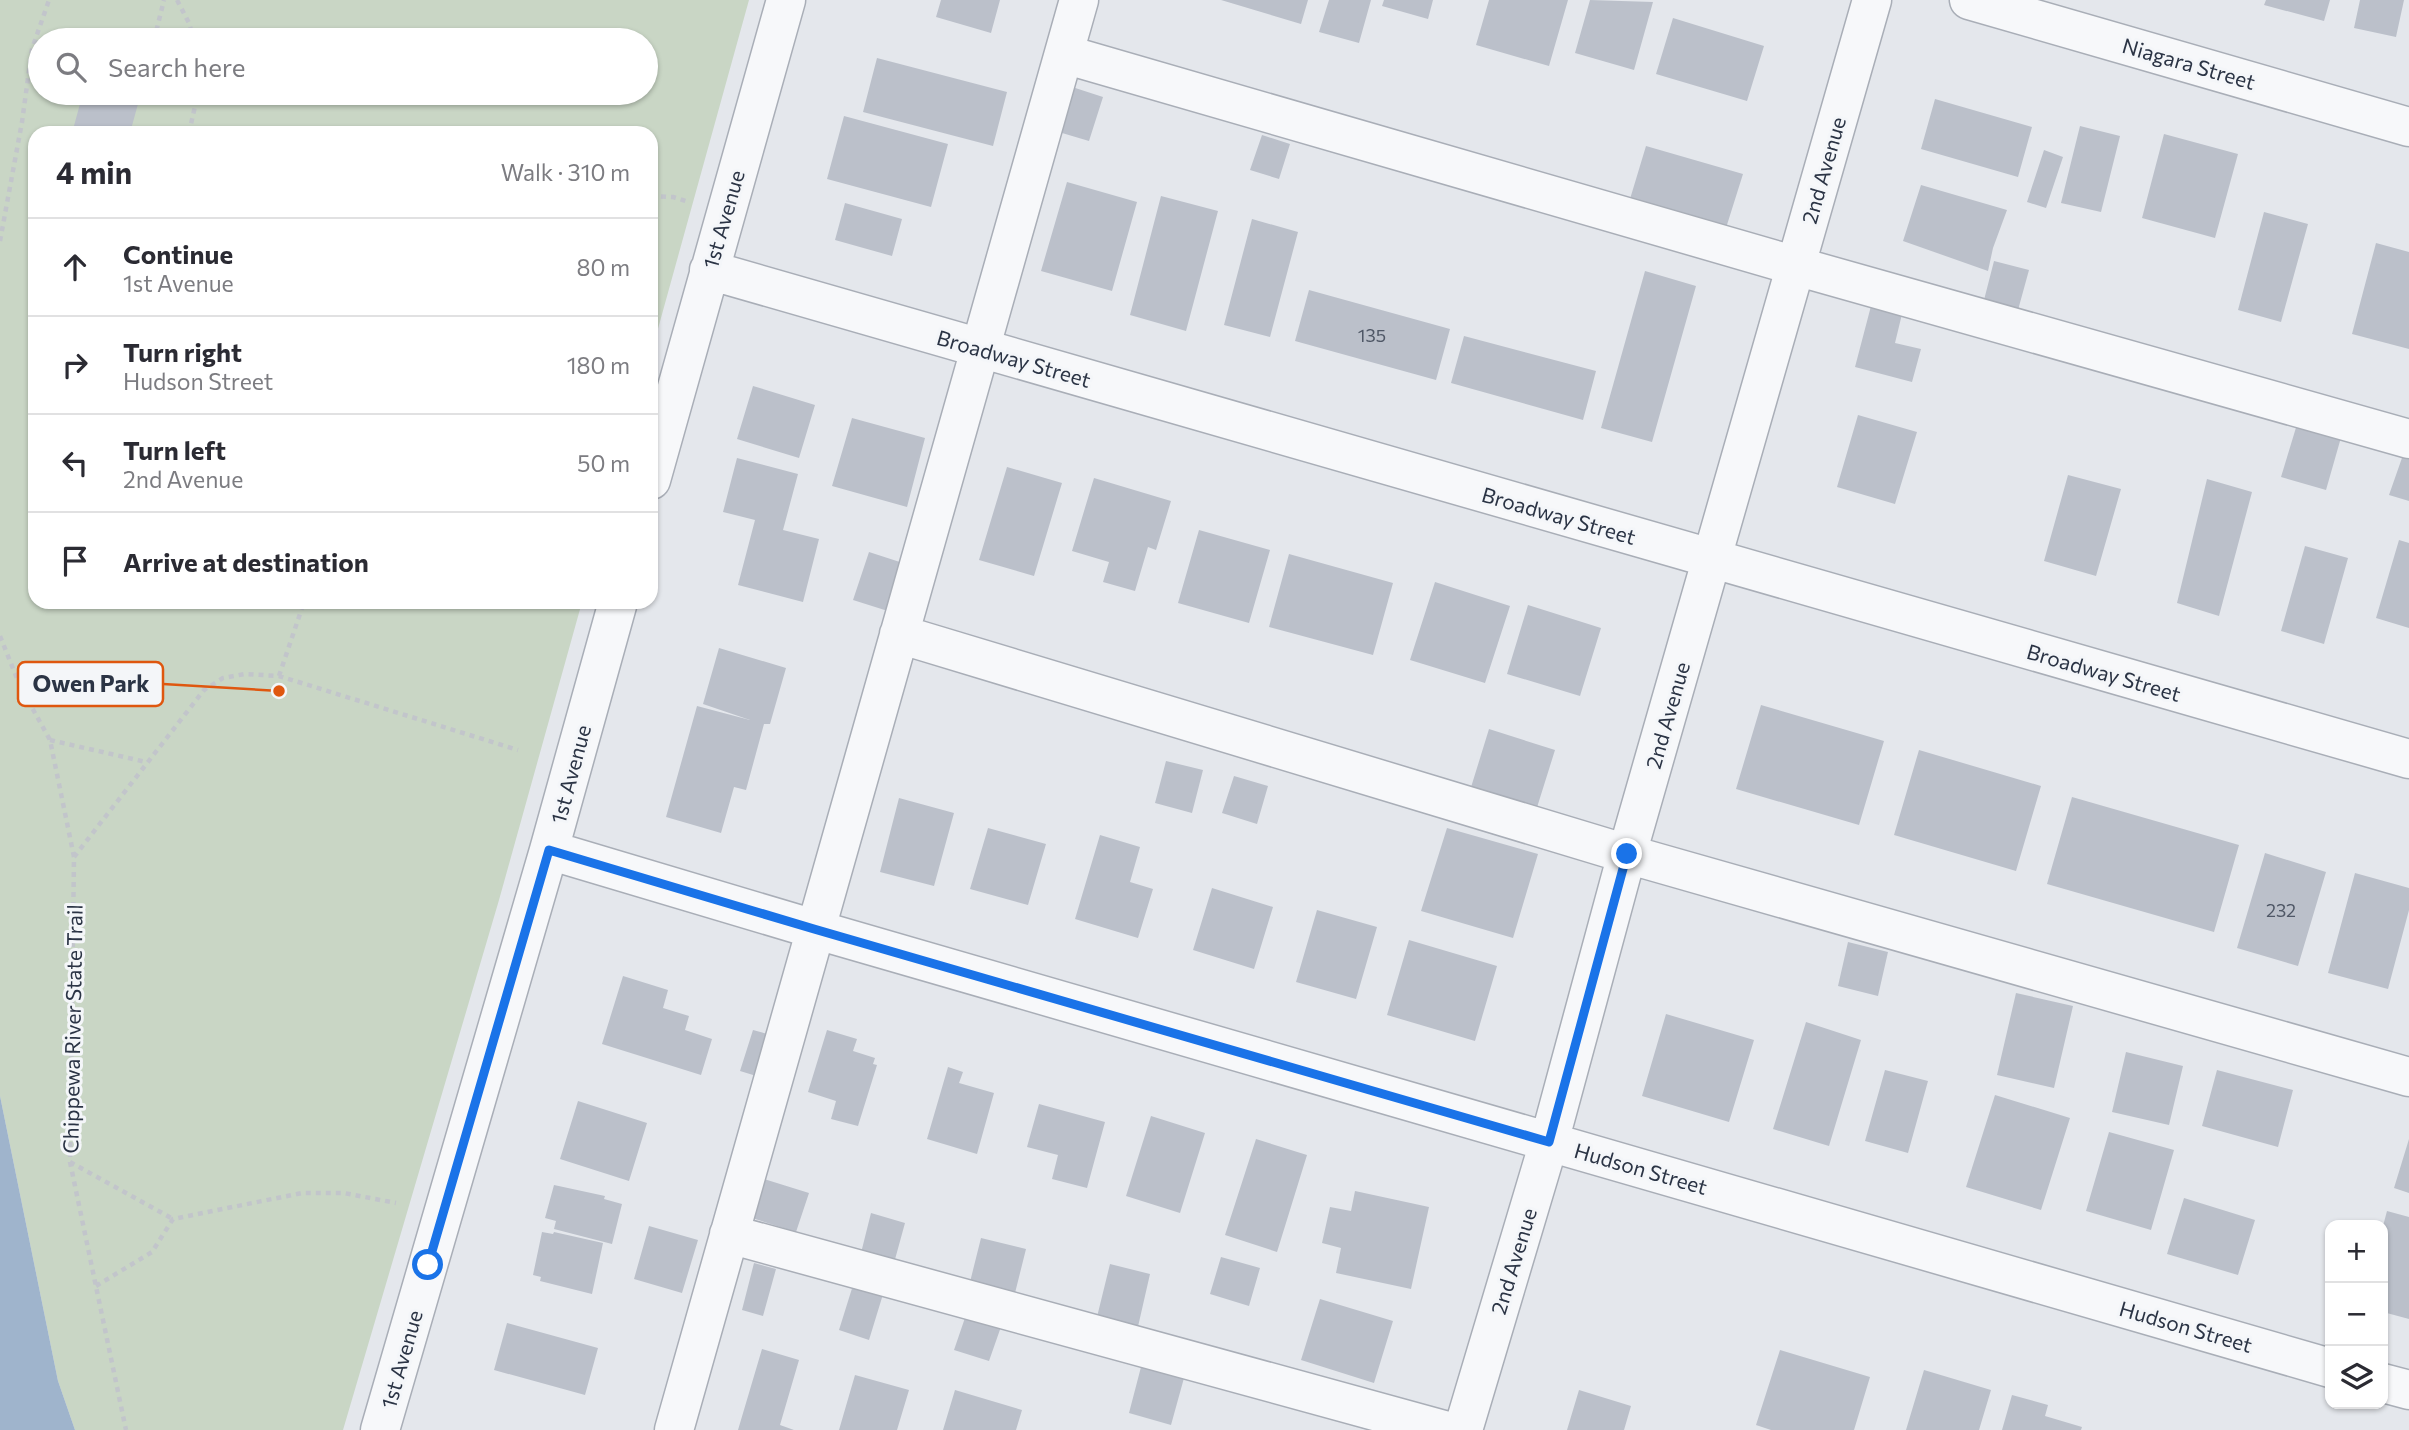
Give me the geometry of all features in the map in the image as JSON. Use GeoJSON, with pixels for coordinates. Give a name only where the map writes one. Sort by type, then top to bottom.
{"type":"FeatureCollection","features":[{"type":"Feature","properties":{"kind":"street","name":"1st Avenue"},"geometry":{"type":"LineString","coordinates":[[658,455],[786,0]]}},
{"type":"Feature","properties":{"kind":"street"},"geometry":{"type":"LineString","coordinates":[[674,1430],[1079,0]]}},
{"type":"Feature","properties":{"kind":"street","name":"2nd Avenue"},"geometry":{"type":"LineString","coordinates":[[1462,1430],[1549,1142],[1627,854],[1872,0]]}},
{"type":"Feature","properties":{"kind":"street","name":"Niagara Street"},"geometry":{"type":"LineString","coordinates":[[1969,0],[2409,127]]}},
{"type":"Feature","properties":{"kind":"street"},"geometry":{"type":"LineString","coordinates":[[1064,54],[2409,439]]}},
{"type":"Feature","properties":{"kind":"street","name":"Broadway Street"},"geometry":{"type":"LineString","coordinates":[[709,270],[2409,759]]}},
{"type":"Feature","properties":{"kind":"street","name":"1st Avenue"},"geometry":{"type":"LineString","coordinates":[[380,1430],[549,850],[616,609]]}},
{"type":"Feature","properties":{"kind":"street"},"geometry":{"type":"LineString","coordinates":[[899,634],[1627,854],[2409,1077]]}},
{"type":"Feature","properties":{"kind":"street","name":"Hudson Street"},"geometry":{"type":"LineString","coordinates":[[549,850],[2325,1366]]}},
{"type":"Feature","properties":{"kind":"street"},"geometry":{"type":"LineString","coordinates":[[729,1234],[1444,1430]]}},
{"type":"Feature","properties":{"kind":"street"},"geometry":{"type":"LineString","coordinates":[[2388,1384],[2409,1390]]}},
{"type":"Feature","properties":{"kind":"path"},"geometry":{"type":"LineString","coordinates":[[39,28],[48,0]]}},
{"type":"Feature","properties":{"kind":"path"},"geometry":{"type":"LineString","coordinates":[[157,28],[164,0]]}},
{"type":"Feature","properties":{"kind":"path"},"geometry":{"type":"LineString","coordinates":[[177,0],[189,28]]}},
{"type":"Feature","properties":{"kind":"path"},"geometry":{"type":"LineString","coordinates":[[0,241],[28,78]]}},
{"type":"Feature","properties":{"kind":"path"},"geometry":{"type":"LineString","coordinates":[[190,126],[195,105]]}},
{"type":"Feature","properties":{"kind":"path"},"geometry":{"type":"LineString","coordinates":[[658,196],[673,197],[693,204]]}},
{"type":"Feature","properties":{"kind":"path"},"geometry":{"type":"LineString","coordinates":[[279,676],[302,609]]}},
{"type":"Feature","properties":{"kind":"path","name":"Chippewa River State Trail"},"geometry":{"type":"LineString","coordinates":[[0,636],[20,686],[50,740],[74,857],[70,1162],[126,1430]]}},
{"type":"Feature","properties":{"kind":"path"},"geometry":{"type":"LineString","coordinates":[[74,857],[204,690],[223,678],[245,674],[279,676],[518,750]]}},
{"type":"Feature","properties":{"kind":"path"},"geometry":{"type":"LineString","coordinates":[[50,740],[146,762]]}},
{"type":"Feature","properties":{"kind":"path"},"geometry":{"type":"LineString","coordinates":[[70,1162],[173,1219],[302,1194],[344,1193],[396,1203]]}},
{"type":"Feature","properties":{"kind":"path"},"geometry":{"type":"LineString","coordinates":[[96,1286],[152,1251],[173,1219]]}},
{"type":"Feature","properties":{"kind":"green space"},"geometry":{"type":"Polygon","coordinates":[[[0,0],[749,0],[658,329],[658,126],[28,126],[28,609],[580,609],[499,900],[343,1430],[75,1430],[58,1381],[0,1096],[0,0]]]}},
{"type":"Feature","properties":{"kind":"water"},"geometry":{"type":"Polygon","coordinates":[[[0,1096],[58,1381],[75,1430],[0,1430],[0,1096]]]}},
{"type":"Feature","properties":{"kind":"building"},"geometry":{"type":"Polygon","coordinates":[[[941,0],[1000,0],[991,33],[936,17],[941,0]]]}},
{"type":"Feature","properties":{"kind":"building"},"geometry":{"type":"Polygon","coordinates":[[[1221,0],[1308,0],[1301,24],[1221,0]]]}},
{"type":"Feature","properties":{"kind":"building"},"geometry":{"type":"Polygon","coordinates":[[[1329,0],[1371,0],[1359,43],[1319,32],[1329,0]]]}},
{"type":"Feature","properties":{"kind":"building"},"geometry":{"type":"Polygon","coordinates":[[[1384,0],[1433,0],[1428,19],[1382,6],[1384,0]]]}},
{"type":"Feature","properties":{"kind":"building"},"geometry":{"type":"Polygon","coordinates":[[[1489,0],[1568,0],[1549,66],[1476,45],[1489,0]]]}},
{"type":"Feature","properties":{"kind":"building"},"geometry":{"type":"Polygon","coordinates":[[[1590,0],[1653,2],[1634,70],[1575,53],[1590,0]]]}},
{"type":"Feature","properties":{"kind":"building"},"geometry":{"type":"Polygon","coordinates":[[[2266,0],[2330,0],[2324,21],[2264,5],[2266,0]]]}},
{"type":"Feature","properties":{"kind":"building"},"geometry":{"type":"Polygon","coordinates":[[[2360,0],[2404,0],[2396,37],[2354,28],[2360,0]]]}},
{"type":"Feature","properties":{"kind":"building"},"geometry":{"type":"Polygon","coordinates":[[[1673,18],[1764,46],[1747,101],[1656,74],[1673,18]]]}},
{"type":"Feature","properties":{"kind":"building"},"geometry":{"type":"Polygon","coordinates":[[[877,58],[1007,92],[993,146],[863,112],[877,58]]]}},
{"type":"Feature","properties":{"kind":"building"},"geometry":{"type":"Polygon","coordinates":[[[1066,85],[1103,97],[1089,141],[1052,130],[1066,85]]]}},
{"type":"Feature","properties":{"kind":"building"},"geometry":{"type":"Polygon","coordinates":[[[1935,99],[2032,127],[2018,177],[1921,149],[1935,99]]]}},
{"type":"Feature","properties":{"kind":"building"},"geometry":{"type":"Polygon","coordinates":[[[80,105],[138,105],[132,126],[74,126],[80,105]]]}},
{"type":"Feature","properties":{"kind":"building"},"geometry":{"type":"Polygon","coordinates":[[[844,116],[948,144],[931,207],[827,179],[844,116]]]}},
{"type":"Feature","properties":{"kind":"building"},"geometry":{"type":"Polygon","coordinates":[[[2080,126],[2120,136],[2101,212],[2061,203],[2080,126]]]}},
{"type":"Feature","properties":{"kind":"building"},"geometry":{"type":"Polygon","coordinates":[[[2164,134],[2238,154],[2215,238],[2142,218],[2164,134]]]}},
{"type":"Feature","properties":{"kind":"building"},"geometry":{"type":"Polygon","coordinates":[[[1262,135],[1290,144],[1279,179],[1250,170],[1262,135]]]}},
{"type":"Feature","properties":{"kind":"building"},"geometry":{"type":"Polygon","coordinates":[[[1646,146],[1743,174],[1726,228],[1630,199],[1646,146]]]}},
{"type":"Feature","properties":{"kind":"building"},"geometry":{"type":"Polygon","coordinates":[[[2044,150],[2063,157],[2046,208],[2027,202],[2044,150]]]}},
{"type":"Feature","properties":{"kind":"building"},"geometry":{"type":"Polygon","coordinates":[[[1067,182],[1137,202],[1112,291],[1041,271],[1067,182]]]}},
{"type":"Feature","properties":{"kind":"building"},"geometry":{"type":"Polygon","coordinates":[[[1921,185],[2007,210],[1988,271],[1903,241],[1921,185]]]}},
{"type":"Feature","properties":{"kind":"building"},"geometry":{"type":"Polygon","coordinates":[[[1161,196],[1218,211],[1186,331],[1130,315],[1161,196]]]}},
{"type":"Feature","properties":{"kind":"building"},"geometry":{"type":"Polygon","coordinates":[[[845,203],[902,219],[892,256],[835,240],[845,203]]]}},
{"type":"Feature","properties":{"kind":"building"},"geometry":{"type":"Polygon","coordinates":[[[2264,212],[2308,224],[2281,322],[2238,310],[2264,212]]]}},
{"type":"Feature","properties":{"kind":"building"},"geometry":{"type":"Polygon","coordinates":[[[1252,219],[1298,232],[1270,337],[1224,325],[1252,219]]]}},
{"type":"Feature","properties":{"kind":"building"},"geometry":{"type":"Polygon","coordinates":[[[2376,243],[2409,252],[2409,349],[2352,334],[2376,243]]]}},
{"type":"Feature","properties":{"kind":"building"},"geometry":{"type":"Polygon","coordinates":[[[1994,261],[2029,270],[2018,310],[1984,300],[1994,261]]]}},
{"type":"Feature","properties":{"kind":"building"},"geometry":{"type":"Polygon","coordinates":[[[1645,271],[1696,286],[1652,442],[1601,428],[1645,271]]]}},
{"type":"Feature","properties":{"kind":"building"},"geometry":{"type":"Polygon","coordinates":[[[1309,290],[1450,329],[1436,380],[1295,341],[1309,290]]]}},
{"type":"Feature","properties":{"kind":"building"},"geometry":{"type":"Polygon","coordinates":[[[1871,306],[1902,314],[1895,343],[1921,349],[1912,382],[1855,367],[1871,306]]]}},
{"type":"Feature","properties":{"kind":"building"},"geometry":{"type":"Polygon","coordinates":[[[1464,336],[1596,371],[1583,420],[1451,383],[1464,336]]]}},
{"type":"Feature","properties":{"kind":"building"},"geometry":{"type":"Polygon","coordinates":[[[753,386],[815,405],[799,458],[737,439],[753,386]]]}},
{"type":"Feature","properties":{"kind":"building"},"geometry":{"type":"Polygon","coordinates":[[[1858,415],[1917,432],[1895,504],[1837,487],[1858,415]]]}},
{"type":"Feature","properties":{"kind":"building"},"geometry":{"type":"Polygon","coordinates":[[[852,418],[925,438],[907,507],[832,486],[852,418]]]}},
{"type":"Feature","properties":{"kind":"building"},"geometry":{"type":"Polygon","coordinates":[[[2298,421],[2342,434],[2326,490],[2281,477],[2298,421]]]}},
{"type":"Feature","properties":{"kind":"building"},"geometry":{"type":"Polygon","coordinates":[[[2403,455],[2409,457],[2409,501],[2389,495],[2403,455]]]}},
{"type":"Feature","properties":{"kind":"building"},"geometry":{"type":"Polygon","coordinates":[[[737,458],[798,474],[783,530],[819,539],[803,602],[738,585],[755,520],[723,512],[737,458]]]}},
{"type":"Feature","properties":{"kind":"building"},"geometry":{"type":"Polygon","coordinates":[[[1007,467],[1062,483],[1034,576],[979,560],[1007,467]]]}},
{"type":"Feature","properties":{"kind":"building"},"geometry":{"type":"Polygon","coordinates":[[[2068,475],[2121,489],[2096,576],[2044,561],[2068,475]]]}},
{"type":"Feature","properties":{"kind":"building"},"geometry":{"type":"Polygon","coordinates":[[[1094,478],[1171,501],[1156,550],[1148,547],[1135,591],[1103,582],[1109,562],[1072,551],[1094,478]]]}},
{"type":"Feature","properties":{"kind":"building"},"geometry":{"type":"Polygon","coordinates":[[[2207,479],[2252,492],[2219,616],[2177,603],[2207,479]]]}},
{"type":"Feature","properties":{"kind":"building"},"geometry":{"type":"Polygon","coordinates":[[[1199,530],[1270,550],[1249,623],[1178,603],[1199,530]]]}},
{"type":"Feature","properties":{"kind":"building"},"geometry":{"type":"Polygon","coordinates":[[[2399,540],[2409,543],[2409,628],[2376,618],[2399,540]]]}},
{"type":"Feature","properties":{"kind":"building"},"geometry":{"type":"Polygon","coordinates":[[[2305,546],[2348,558],[2324,644],[2281,631],[2305,546]]]}},
{"type":"Feature","properties":{"kind":"building"},"geometry":{"type":"Polygon","coordinates":[[[869,552],[906,564],[891,612],[853,600],[869,552]]]}},
{"type":"Feature","properties":{"kind":"building"},"geometry":{"type":"Polygon","coordinates":[[[1289,554],[1393,583],[1373,655],[1269,627],[1289,554]]]}},
{"type":"Feature","properties":{"kind":"building"},"geometry":{"type":"Polygon","coordinates":[[[1435,582],[1510,606],[1485,683],[1410,660],[1435,582]]]}},
{"type":"Feature","properties":{"kind":"building"},"geometry":{"type":"Polygon","coordinates":[[[1528,605],[1601,628],[1580,696],[1507,674],[1528,605]]]}},
{"type":"Feature","properties":{"kind":"building"},"geometry":{"type":"Polygon","coordinates":[[[719,648],[786,668],[770,724],[764,724],[746,790],[734,787],[721,833],[666,817],[697,706],[750,720],[703,704],[719,648]]]}},
{"type":"Feature","properties":{"kind":"building"},"geometry":{"type":"Polygon","coordinates":[[[1761,705],[1884,741],[1859,825],[1736,789],[1761,705]]]}},
{"type":"Feature","properties":{"kind":"building"},"geometry":{"type":"Polygon","coordinates":[[[1489,729],[1555,750],[1534,817],[1468,797],[1489,729]]]}},
{"type":"Feature","properties":{"kind":"building"},"geometry":{"type":"Polygon","coordinates":[[[1919,750],[2041,786],[2016,871],[1894,835],[1919,750]]]}},
{"type":"Feature","properties":{"kind":"building"},"geometry":{"type":"Polygon","coordinates":[[[1166,761],[1203,770],[1192,813],[1155,803],[1166,761]]]}},
{"type":"Feature","properties":{"kind":"building"},"geometry":{"type":"Polygon","coordinates":[[[1234,776],[1268,786],[1257,824],[1222,813],[1234,776]]]}},
{"type":"Feature","properties":{"kind":"building"},"geometry":{"type":"Polygon","coordinates":[[[2072,797],[2239,845],[2214,932],[2047,884],[2072,797]]]}},
{"type":"Feature","properties":{"kind":"building"},"geometry":{"type":"Polygon","coordinates":[[[899,798],[954,813],[934,886],[880,872],[899,798]]]}},
{"type":"Feature","properties":{"kind":"building"},"geometry":{"type":"Polygon","coordinates":[[[988,828],[1046,844],[1028,905],[970,889],[988,828]]]}},
{"type":"Feature","properties":{"kind":"building"},"geometry":{"type":"Polygon","coordinates":[[[1447,828],[1538,854],[1513,938],[1421,911],[1447,828]]]}},
{"type":"Feature","properties":{"kind":"building"},"geometry":{"type":"Polygon","coordinates":[[[1100,835],[1140,847],[1130,882],[1153,889],[1138,938],[1075,919],[1100,835]]]}},
{"type":"Feature","properties":{"kind":"building"},"geometry":{"type":"Polygon","coordinates":[[[2265,853],[2326,872],[2298,966],[2237,948],[2265,853]]]}},
{"type":"Feature","properties":{"kind":"building"},"geometry":{"type":"Polygon","coordinates":[[[2355,873],[2409,888],[2409,910],[2388,989],[2328,973],[2355,873]]]}},
{"type":"Feature","properties":{"kind":"building"},"geometry":{"type":"Polygon","coordinates":[[[1212,888],[1273,907],[1254,969],[1193,950],[1212,888]]]}},
{"type":"Feature","properties":{"kind":"building"},"geometry":{"type":"Polygon","coordinates":[[[1317,910],[1377,927],[1356,999],[1296,982],[1317,910]]]}},
{"type":"Feature","properties":{"kind":"building"},"geometry":{"type":"Polygon","coordinates":[[[1409,940],[1497,966],[1475,1041],[1387,1015],[1409,940]]]}},
{"type":"Feature","properties":{"kind":"building"},"geometry":{"type":"Polygon","coordinates":[[[1848,942],[1888,952],[1878,996],[1838,986],[1848,942]]]}},
{"type":"Feature","properties":{"kind":"building"},"geometry":{"type":"Polygon","coordinates":[[[623,976],[668,990],[663,1008],[689,1016],[685,1030],[712,1039],[701,1075],[602,1044],[623,976]]]}},
{"type":"Feature","properties":{"kind":"building"},"geometry":{"type":"Polygon","coordinates":[[[2016,993],[2073,1006],[2054,1088],[1997,1075],[2016,993]]]}},
{"type":"Feature","properties":{"kind":"building"},"geometry":{"type":"Polygon","coordinates":[[[1666,1014],[1754,1040],[1729,1122],[1642,1096],[1666,1014]]]}},
{"type":"Feature","properties":{"kind":"building"},"geometry":{"type":"Polygon","coordinates":[[[1806,1022],[1861,1040],[1829,1146],[1773,1129],[1806,1022]]]}},
{"type":"Feature","properties":{"kind":"building"},"geometry":{"type":"Polygon","coordinates":[[[753,1030],[775,1036],[763,1078],[740,1071],[753,1030]]]}},
{"type":"Feature","properties":{"kind":"building"},"geometry":{"type":"Polygon","coordinates":[[[827,1030],[857,1039],[853,1051],[875,1058],[873,1064],[877,1065],[858,1126],[831,1119],[836,1101],[808,1092],[827,1030]]]}},
{"type":"Feature","properties":{"kind":"building"},"geometry":{"type":"Polygon","coordinates":[[[2126,1052],[2183,1066],[2169,1125],[2112,1112],[2126,1052]]]}},
{"type":"Feature","properties":{"kind":"building"},"geometry":{"type":"Polygon","coordinates":[[[948,1067],[963,1072],[959,1083],[994,1093],[977,1154],[927,1139],[948,1067]]]}},
{"type":"Feature","properties":{"kind":"building"},"geometry":{"type":"Polygon","coordinates":[[[1885,1070],[1928,1081],[1908,1153],[1865,1141],[1885,1070]]]}},
{"type":"Feature","properties":{"kind":"building"},"geometry":{"type":"Polygon","coordinates":[[[2217,1070],[2293,1090],[2278,1147],[2202,1126],[2217,1070]]]}},
{"type":"Feature","properties":{"kind":"building"},"geometry":{"type":"Polygon","coordinates":[[[1995,1095],[2070,1118],[2041,1210],[1966,1187],[1995,1095]]]}},
{"type":"Feature","properties":{"kind":"building"},"geometry":{"type":"Polygon","coordinates":[[[578,1101],[647,1123],[629,1181],[560,1159],[578,1101]]]}},
{"type":"Feature","properties":{"kind":"building"},"geometry":{"type":"Polygon","coordinates":[[[1039,1104],[1105,1122],[1087,1188],[1052,1179],[1058,1155],[1027,1147],[1039,1104]]]}},
{"type":"Feature","properties":{"kind":"building"},"geometry":{"type":"Polygon","coordinates":[[[1151,1116],[1205,1133],[1180,1213],[1126,1196],[1151,1116]]]}},
{"type":"Feature","properties":{"kind":"building"},"geometry":{"type":"Polygon","coordinates":[[[2109,1132],[2174,1150],[2151,1230],[2086,1211],[2109,1132]]]}},
{"type":"Feature","properties":{"kind":"building"},"geometry":{"type":"Polygon","coordinates":[[[1256,1139],[1307,1155],[1277,1252],[1225,1235],[1256,1139]]]}},
{"type":"Feature","properties":{"kind":"building"},"geometry":{"type":"Polygon","coordinates":[[[2409,1139],[2409,1193],[2394,1188],[2409,1139]]]}},
{"type":"Feature","properties":{"kind":"building"},"geometry":{"type":"Polygon","coordinates":[[[764,1179],[809,1193],[796,1232],[752,1218],[764,1179]]]}},
{"type":"Feature","properties":{"kind":"building"},"geometry":{"type":"Polygon","coordinates":[[[554,1185],[605,1196],[604,1199],[622,1204],[612,1244],[554,1229],[556,1221],[545,1218],[554,1185]]]}},
{"type":"Feature","properties":{"kind":"building"},"geometry":{"type":"Polygon","coordinates":[[[1355,1191],[1429,1207],[1411,1289],[1336,1273],[1341,1248],[1322,1243],[1330,1207],[1351,1211],[1355,1191]]]}},
{"type":"Feature","properties":{"kind":"building"},"geometry":{"type":"Polygon","coordinates":[[[2184,1198],[2255,1220],[2238,1275],[2167,1254],[2184,1198]]]}},
{"type":"Feature","properties":{"kind":"building"},"geometry":{"type":"Polygon","coordinates":[[[2387,1211],[2409,1217],[2409,1319],[2388,1313],[2388,1220],[2385,1220],[2387,1211]]]}},
{"type":"Feature","properties":{"kind":"building"},"geometry":{"type":"Polygon","coordinates":[[[871,1213],[905,1223],[894,1263],[861,1253],[871,1213]]]}},
{"type":"Feature","properties":{"kind":"building"},"geometry":{"type":"Polygon","coordinates":[[[649,1226],[698,1240],[682,1293],[634,1279],[649,1226]]]}},
{"type":"Feature","properties":{"kind":"building"},"geometry":{"type":"Polygon","coordinates":[[[542,1232],[554,1232],[603,1243],[592,1294],[540,1281],[541,1277],[533,1275],[542,1232]]]}},
{"type":"Feature","properties":{"kind":"building"},"geometry":{"type":"Polygon","coordinates":[[[981,1238],[1026,1249],[1015,1293],[970,1282],[981,1238]]]}},
{"type":"Feature","properties":{"kind":"building"},"geometry":{"type":"Polygon","coordinates":[[[1221,1257],[1260,1268],[1249,1306],[1210,1294],[1221,1257]]]}},
{"type":"Feature","properties":{"kind":"building"},"geometry":{"type":"Polygon","coordinates":[[[754,1263],[776,1269],[763,1316],[742,1310],[754,1263]]]}},
{"type":"Feature","properties":{"kind":"building"},"geometry":{"type":"Polygon","coordinates":[[[1110,1264],[1150,1274],[1137,1331],[1096,1321],[1110,1264]]]}},
{"type":"Feature","properties":{"kind":"building"},"geometry":{"type":"Polygon","coordinates":[[[854,1282],[884,1291],[869,1340],[839,1330],[854,1282]]]}},
{"type":"Feature","properties":{"kind":"building"},"geometry":{"type":"Polygon","coordinates":[[[1320,1299],[1393,1321],[1374,1383],[1301,1360],[1320,1299]]]}},
{"type":"Feature","properties":{"kind":"building"},"geometry":{"type":"Polygon","coordinates":[[[968,1309],[1003,1321],[989,1361],[954,1350],[968,1309]]]}},
{"type":"Feature","properties":{"kind":"building"},"geometry":{"type":"Polygon","coordinates":[[[507,1323],[598,1348],[585,1395],[494,1370],[507,1323]]]}},
{"type":"Feature","properties":{"kind":"building"},"geometry":{"type":"Polygon","coordinates":[[[762,1349],[799,1360],[780,1425],[794,1430],[738,1430],[762,1349]]]}},
{"type":"Feature","properties":{"kind":"building"},"geometry":{"type":"Polygon","coordinates":[[[1780,1350],[1870,1377],[1854,1430],[1771,1430],[1756,1425],[1780,1350]]]}},
{"type":"Feature","properties":{"kind":"building"},"geometry":{"type":"Polygon","coordinates":[[[1141,1367],[1184,1378],[1171,1425],[1129,1413],[1141,1367]]]}},
{"type":"Feature","properties":{"kind":"building"},"geometry":{"type":"Polygon","coordinates":[[[1924,1370],[1991,1390],[1979,1430],[1906,1430],[1924,1370]]]}},
{"type":"Feature","properties":{"kind":"building"},"geometry":{"type":"Polygon","coordinates":[[[855,1375],[909,1390],[897,1430],[839,1430],[855,1375]]]}},
{"type":"Feature","properties":{"kind":"building"},"geometry":{"type":"Polygon","coordinates":[[[955,1390],[1022,1410],[1016,1430],[943,1430],[955,1390]]]}},
{"type":"Feature","properties":{"kind":"building"},"geometry":{"type":"Polygon","coordinates":[[[1579,1390],[1631,1406],[1624,1430],[1567,1430],[1579,1390]]]}},
{"type":"Feature","properties":{"kind":"building"},"geometry":{"type":"Polygon","coordinates":[[[2012,1395],[2048,1405],[2045,1416],[2082,1427],[2081,1430],[2002,1430],[2012,1395]]]}},
{"type":"Feature","properties":{"kind":"place","name":"Owen Park"},"geometry":{"type":"Point","coordinates":[279,691]}},
{"type":"Feature","properties":{"kind":"route"},"geometry":{"type":"LineString","coordinates":[[428,1265],[549,850],[1549,1142],[1627,854]]}}]}
